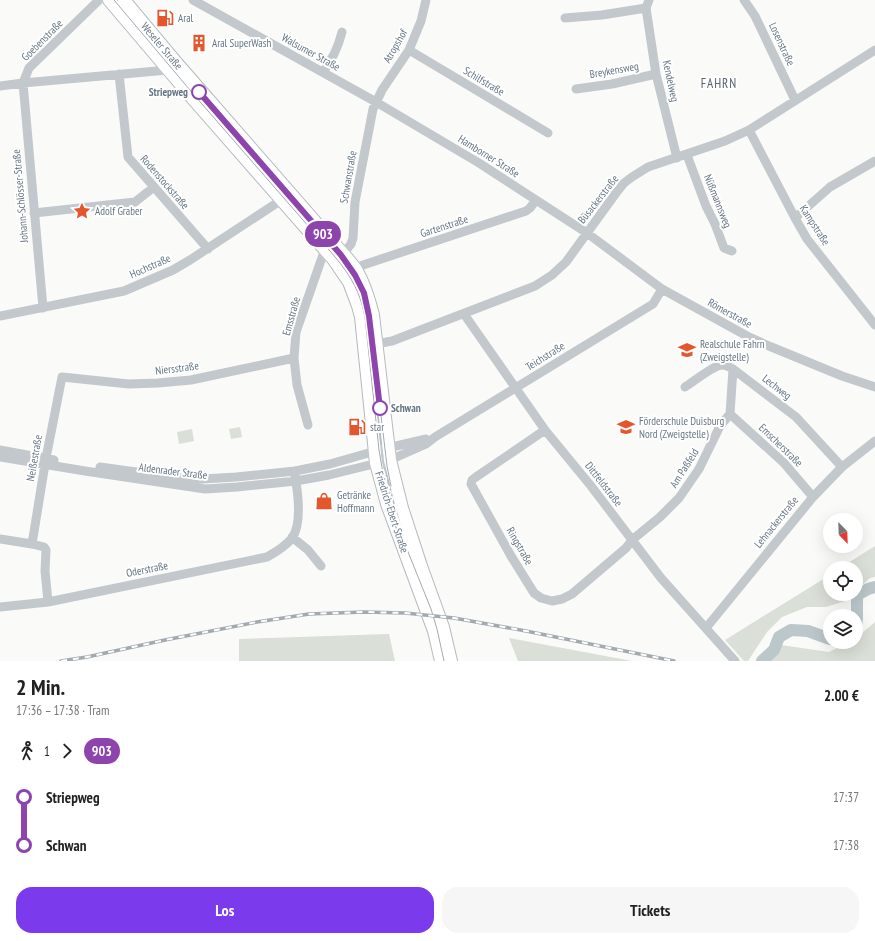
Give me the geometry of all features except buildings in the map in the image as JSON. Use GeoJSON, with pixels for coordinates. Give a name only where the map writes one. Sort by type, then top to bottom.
{"type":"FeatureCollection","features":[{"type":"Feature","properties":{"kind":"main road","name":"Weseler Straße"},"geometry":{"type":"LineString","coordinates":[[109,0],[168,70],[329,245],[343,254]]}},
{"type":"Feature","properties":{"kind":"main road","name":"Weseler Straße"},"geometry":{"type":"LineString","coordinates":[[124,0],[286,197]]}},
{"type":"Feature","properties":{"kind":"main road","name":"Friedrich-Ebert-Straße"},"geometry":{"type":"LineString","coordinates":[[329,245],[349,282],[361,317],[372,434],[376,457],[387,504],[434,631],[441,661]]}},
{"type":"Feature","properties":{"kind":"main road","name":"Friedrich-Ebert-Straße"},"geometry":{"type":"LineString","coordinates":[[343,254],[355,268],[370,303],[373,315],[389,454],[402,508],[443,627],[451,661]]}},
{"type":"Feature","properties":{"kind":"street","name":"Goebenstraße"},"geometry":{"type":"LineString","coordinates":[[22,83],[29,68],[99,0]]}},
{"type":"Feature","properties":{"kind":"street","name":"Walsumer Straße"},"geometry":{"type":"LineString","coordinates":[[193,0],[376,102]]}},
{"type":"Feature","properties":{"kind":"street","name":"Atropshof"},"geometry":{"type":"LineString","coordinates":[[376,102],[382,90],[409,50],[421,21],[426,0]]}},
{"type":"Feature","properties":{"kind":"street","name":"Losenstraße"},"geometry":{"type":"LineString","coordinates":[[744,0],[755,16],[795,100]]}},
{"type":"Feature","properties":{"kind":"street"},"geometry":{"type":"LineString","coordinates":[[565,18],[602,15],[648,4]]}},
{"type":"Feature","properties":{"kind":"street","name":"Kendelweg"},"geometry":{"type":"LineString","coordinates":[[648,4],[656,74],[677,158]]}},
{"type":"Feature","properties":{"kind":"street"},"geometry":{"type":"LineString","coordinates":[[323,72],[332,60],[339,44],[342,32]]}},
{"type":"Feature","properties":{"kind":"street","name":"Schilfstraße"},"geometry":{"type":"LineString","coordinates":[[409,50],[548,133]]}},
{"type":"Feature","properties":{"kind":"street","name":"Büsackerstraße"},"geometry":{"type":"LineString","coordinates":[[364,346],[392,342],[535,286],[552,275],[566,262],[616,193],[624,183],[632,177],[648,167],[725,141],[748,130],[875,50]]}},
{"type":"Feature","properties":{"kind":"street"},"geometry":{"type":"LineString","coordinates":[[0,86],[168,70]]}},
{"type":"Feature","properties":{"kind":"street","name":"Rodenstockstraße"},"geometry":{"type":"LineString","coordinates":[[119,74],[128,157],[208,249]]}},
{"type":"Feature","properties":{"kind":"street","name":"Breykensweg"},"geometry":{"type":"LineString","coordinates":[[576,89],[612,84],[656,74]]}},
{"type":"Feature","properties":{"kind":"street","name":"Johann-Schlösser-Straße"},"geometry":{"type":"LineString","coordinates":[[22,83],[43,308]]}},
{"type":"Feature","properties":{"kind":"street","name":"Hamborner Straße"},"geometry":{"type":"LineString","coordinates":[[376,102],[479,163],[587,234]]}},
{"type":"Feature","properties":{"kind":"street","name":"Schwanstraße"},"geometry":{"type":"LineString","coordinates":[[343,254],[351,244],[353,238],[355,202],[373,109],[376,102]]}},
{"type":"Feature","properties":{"kind":"street","name":"Kampstraße"},"geometry":{"type":"LineString","coordinates":[[748,130],[807,239],[875,325]]}},
{"type":"Feature","properties":{"kind":"street","name":"Nüßmannsweg"},"geometry":{"type":"LineString","coordinates":[[687,155],[724,248],[732,252]]}},
{"type":"Feature","properties":{"kind":"street"},"geometry":{"type":"LineString","coordinates":[[795,218],[830,187],[875,161]]}},
{"type":"Feature","properties":{"kind":"street"},"geometry":{"type":"LineString","coordinates":[[34,213],[135,202],[154,187]]}},
{"type":"Feature","properties":{"kind":"street","name":"Hochstraße"},"geometry":{"type":"LineString","coordinates":[[0,316],[124,291],[173,270],[208,249],[286,197]]}},
{"type":"Feature","properties":{"kind":"street","name":"Gartenstraße"},"geometry":{"type":"LineString","coordinates":[[355,268],[526,211],[536,200]]}},
{"type":"Feature","properties":{"kind":"street","name":"Römerstraße"},"geometry":{"type":"LineString","coordinates":[[587,234],[662,289],[747,336],[842,376],[875,387]]}},
{"type":"Feature","properties":{"kind":"street","name":"Emsstraße"},"geometry":{"type":"LineString","coordinates":[[308,425],[297,385],[294,358],[296,332],[329,245]]}},
{"type":"Feature","properties":{"kind":"street","name":"Teichstraße"},"geometry":{"type":"LineString","coordinates":[[389,454],[426,444],[435,437],[653,304],[662,289]]}},
{"type":"Feature","properties":{"kind":"street","name":"Dittfeldstraße"},"geometry":{"type":"LineString","coordinates":[[464,314],[545,430],[591,486],[661,578],[735,661]]}},
{"type":"Feature","properties":{"kind":"street","name":"Niersstraße"},"geometry":{"type":"LineString","coordinates":[[62,377],[129,384],[158,383],[190,380],[294,358]]}},
{"type":"Feature","properties":{"kind":"street"},"geometry":{"type":"LineString","coordinates":[[685,387],[720,365],[726,365],[733,369],[730,414]]}},
{"type":"Feature","properties":{"kind":"street","name":"Lechweg"},"geometry":{"type":"LineString","coordinates":[[733,369],[796,418],[842,467]]}},
{"type":"Feature","properties":{"kind":"street","name":"Neißestraße"},"geometry":{"type":"LineString","coordinates":[[32,544],[62,377]]}},
{"type":"Feature","properties":{"kind":"street","name":"Emscherstraße"},"geometry":{"type":"LineString","coordinates":[[730,414],[784,463],[813,496]]}},
{"type":"Feature","properties":{"kind":"street","name":"Am Paßfeld"},"geometry":{"type":"LineString","coordinates":[[632,540],[660,517],[679,498],[700,469],[720,426],[730,414]]}},
{"type":"Feature","properties":{"kind":"street","name":"Ringstraße"},"geometry":{"type":"LineString","coordinates":[[545,430],[476,477],[472,480],[471,484],[511,556],[534,593],[541,598],[552,601],[562,599],[572,594],[626,548],[632,540]]}},
{"type":"Feature","properties":{"kind":"street","name":"Lehnackerstraße"},"geometry":{"type":"LineString","coordinates":[[706,628],[813,496],[842,467],[875,441]]}},
{"type":"Feature","properties":{"kind":"street","name":"Aldenrader Straße"},"geometry":{"type":"LineString","coordinates":[[0,450],[46,461],[205,489],[296,481],[329,475],[376,457]]}},
{"type":"Feature","properties":{"kind":"street","name":"Aldenrader Straße"},"geometry":{"type":"LineString","coordinates":[[0,457],[85,465],[172,477],[204,479],[236,478],[294,471],[389,454]]}},
{"type":"Feature","properties":{"kind":"street","name":"Oderstraße"},"geometry":{"type":"LineString","coordinates":[[0,607],[48,602],[267,557],[277,552],[292,538],[297,524],[299,513],[294,471]]}},
{"type":"Feature","properties":{"kind":"street"},"geometry":{"type":"LineString","coordinates":[[292,538],[308,550],[321,566]]}},
{"type":"Feature","properties":{"kind":"street"},"geometry":{"type":"LineString","coordinates":[[0,539],[44,547],[46,550],[45,571],[48,602]]}},
{"type":"Feature","properties":{"kind":"shaded area"},"geometry":{"type":"Polygon","coordinates":[[[240,427],[242,437],[231,439],[229,429],[240,427]]]}},
{"type":"Feature","properties":{"kind":"shaded area"},"geometry":{"type":"Polygon","coordinates":[[[192,429],[194,441],[179,444],[177,432],[192,429]]]}},
{"type":"Feature","properties":{"kind":"shaded area"},"geometry":{"type":"Polygon","coordinates":[[[875,546],[875,577],[870,578],[863,584],[863,561],[851,561],[875,546]]]}},
{"type":"Feature","properties":{"kind":"shaded area"},"geometry":{"type":"Polygon","coordinates":[[[823,579],[823,601],[845,601],[826,607],[807,607],[782,617],[767,632],[748,661],[744,661],[725,640],[823,579]]]}},
{"type":"Feature","properties":{"kind":"shaded area"},"geometry":{"type":"Polygon","coordinates":[[[875,622],[875,661],[768,661],[781,645],[829,652],[835,649],[863,649],[863,632],[875,622]]]}},
{"type":"Feature","properties":{"kind":"shaded area"},"geometry":{"type":"Polygon","coordinates":[[[389,634],[395,661],[239,661],[239,639],[389,634]]]}},
{"type":"Feature","properties":{"kind":"shaded area"},"geometry":{"type":"Polygon","coordinates":[[[509,638],[632,661],[518,661],[509,638]]]}},
{"type":"Feature","properties":{"kind":"waterway"},"geometry":{"type":"LineString","coordinates":[[857,609],[857,595],[875,587]]}},
{"type":"Feature","properties":{"kind":"waterway"},"geometry":{"type":"LineString","coordinates":[[762,661],[774,650],[779,637],[791,630],[808,631],[823,636]]}},
{"type":"Feature","properties":{"kind":"tram line"},"geometry":{"type":"LineString","coordinates":[[114,0],[195,96],[336,258],[347,272],[355,286],[361,300],[365,317],[379,450],[385,485],[396,522],[431,609],[444,661]]}},
{"type":"Feature","properties":{"kind":"tram line","name":"903"},"geometry":{"type":"LineString","coordinates":[[199,92],[341,255],[355,275],[364,293],[369,316],[380,408]]}},
{"type":"Feature","properties":{"kind":"tram line"},"geometry":{"type":"LineString","coordinates":[[380,407],[387,466],[391,486]]}},
{"type":"Feature","properties":{"kind":"railway"},"geometry":{"type":"LineString","coordinates":[[61,661],[257,622],[309,614],[364,612],[405,613],[454,618],[674,661]]}},
{"type":"Feature","properties":{"kind":"place","name":"Aral"},"geometry":{"type":"Point","coordinates":[165,18]}},
{"type":"Feature","properties":{"kind":"place","name":"Aral SuperWash"},"geometry":{"type":"Point","coordinates":[199,43]}},
{"type":"Feature","properties":{"kind":"place","name":"Striepweg"},"geometry":{"type":"Point","coordinates":[199,92]}},
{"type":"Feature","properties":{"kind":"place","name":"Adolf Graber"},"geometry":{"type":"Point","coordinates":[82,211]}},
{"type":"Feature","properties":{"kind":"place","name":"Realschule Fahrn (Zweigstelle)"},"geometry":{"type":"Point","coordinates":[687,350]}},
{"type":"Feature","properties":{"kind":"place","name":"Schwan"},"geometry":{"type":"Point","coordinates":[380,408]}},
{"type":"Feature","properties":{"kind":"place","name":"star"},"geometry":{"type":"Point","coordinates":[357,427]}},
{"type":"Feature","properties":{"kind":"place","name":"Förderschule Duisburg Nord (Zweigstelle)"},"geometry":{"type":"Point","coordinates":[626,427]}},
{"type":"Feature","properties":{"kind":"place","name":"Getränke Hoffmann"},"geometry":{"type":"Point","coordinates":[324,501]}},
{"type":"Feature","properties":{"kind":"district","name":"FAHRN"},"geometry":{"type":"Point","coordinates":[719,83]}}]}
